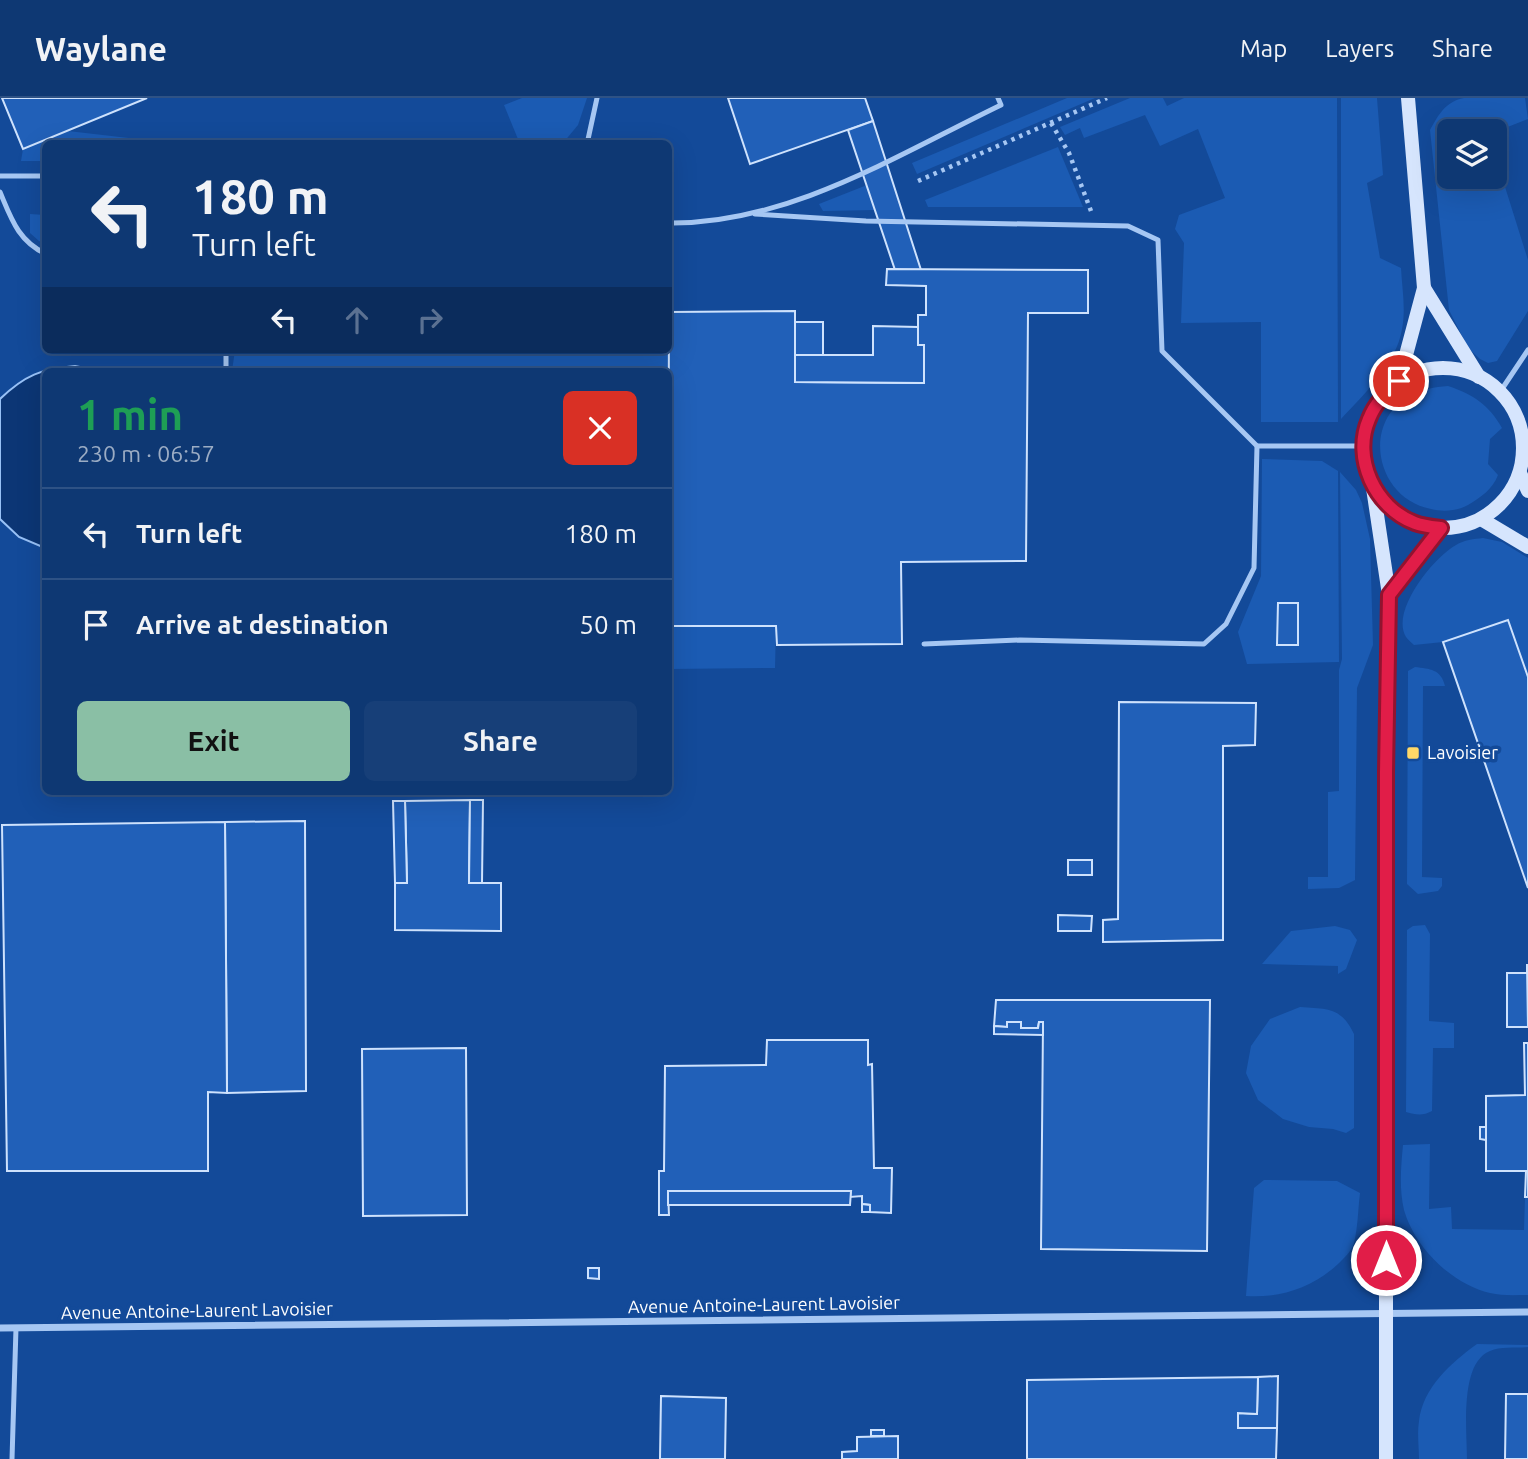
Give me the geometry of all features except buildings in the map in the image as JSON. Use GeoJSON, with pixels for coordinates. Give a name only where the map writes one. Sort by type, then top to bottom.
{"type":"FeatureCollection","features":[{"type":"Feature","properties":{"kind":"street"},"geometry":{"type":"LineString","coordinates":[[1399,381],[1424,288],[1408,98]]}},
{"type":"Feature","properties":{"kind":"street"},"geometry":{"type":"LineString","coordinates":[[1424,288],[1479,377]]}},
{"type":"Feature","properties":{"kind":"street"},"geometry":{"type":"LineString","coordinates":[[1373,488],[1391,509],[1414,523],[1441,528],[1462,526],[1481,519],[1498,507],[1511,492],[1520,473],[1525,434],[1515,412],[1500,392],[1479,377],[1452,369],[1425,370],[1399,381],[1380,398],[1368,421],[1363,446],[1365,467],[1373,488],[1389,595],[1386,772],[1386,1459]]}},
{"type":"Feature","properties":{"kind":"street"},"geometry":{"type":"LineString","coordinates":[[1520,473],[1528,491]]}},
{"type":"Feature","properties":{"kind":"street"},"geometry":{"type":"LineString","coordinates":[[1481,519],[1528,547]]}},
{"type":"Feature","properties":{"kind":"street"},"geometry":{"type":"LineString","coordinates":[[1389,595],[1441,528]]}},
{"type":"Feature","properties":{"kind":"street","name":"Avenue Antoine-Laurent Lavoisier"},"geometry":{"type":"LineString","coordinates":[[0,1328],[1528,1312]]}},
{"type":"Feature","properties":{"kind":"lane"},"geometry":{"type":"LineString","coordinates":[[588,140],[597,98]]}},
{"type":"Feature","properties":{"kind":"lane"},"geometry":{"type":"LineString","coordinates":[[672,223],[755,214],[821,192],[1001,105],[998,98]]}},
{"type":"Feature","properties":{"kind":"lane"},"geometry":{"type":"LineString","coordinates":[[0,176],[42,176]]}},
{"type":"Feature","properties":{"kind":"lane"},"geometry":{"type":"LineString","coordinates":[[0,192],[16,230],[32,248],[42,252]]}},
{"type":"Feature","properties":{"kind":"lane"},"geometry":{"type":"LineString","coordinates":[[755,214],[866,220],[1128,226],[1158,240],[1162,351],[1257,446],[1363,446]]}},
{"type":"Feature","properties":{"kind":"lane"},"geometry":{"type":"LineString","coordinates":[[1500,392],[1528,350]]}},
{"type":"Feature","properties":{"kind":"lane"},"geometry":{"type":"LineString","coordinates":[[924,644],[1020,640],[1204,644],[1226,624],[1254,568],[1257,446]]}},
{"type":"Feature","properties":{"kind":"lane"},"geometry":{"type":"LineString","coordinates":[[12,1459],[16,1328]]}},
{"type":"Feature","properties":{"kind":"path"},"geometry":{"type":"LineString","coordinates":[[918,181],[1107,98]]}},
{"type":"Feature","properties":{"kind":"path"},"geometry":{"type":"LineString","coordinates":[[1051,123],[1069,153],[1096,225]]}},
{"type":"Feature","properties":{"kind":"shaded area"},"geometry":{"type":"Polygon","coordinates":[[[522,98],[587,98],[578,125],[566,140],[518,140],[504,105],[522,98]]]}},
{"type":"Feature","properties":{"kind":"shaded area"},"geometry":{"type":"Polygon","coordinates":[[[1067,98],[1095,98],[917,174],[912,163],[1067,98]]]}},
{"type":"Feature","properties":{"kind":"shaded area"},"geometry":{"type":"Polygon","coordinates":[[[1130,98],[1163,98],[1167,106],[1184,98],[1337,98],[1338,422],[1261,422],[1261,322],[1181,323],[1184,243],[1175,229],[1179,215],[1225,198],[1198,129],[1160,146],[1145,115],[1084,138],[1080,128],[1065,135],[1060,127],[1130,98]]]}},
{"type":"Feature","properties":{"kind":"shaded area"},"geometry":{"type":"Polygon","coordinates":[[[1341,98],[1377,98],[1383,175],[1367,183],[1380,258],[1401,268],[1404,306],[1402,329],[1393,355],[1378,378],[1341,419],[1341,98]]]}},
{"type":"Feature","properties":{"kind":"shaded area"},"geometry":{"type":"Polygon","coordinates":[[[1525,98],[1528,119],[1507,127],[1507,119],[1437,119],[1437,189],[1506,189],[1528,260],[1528,311],[1497,361],[1488,363],[1468,348],[1449,310],[1430,130],[1440,114],[1447,106],[1457,100],[1525,98]]]}},
{"type":"Feature","properties":{"kind":"shaded area"},"geometry":{"type":"Polygon","coordinates":[[[68,131],[146,140],[46,140],[68,131]]]}},
{"type":"Feature","properties":{"kind":"shaded area"},"geometry":{"type":"Polygon","coordinates":[[[42,141],[42,161],[21,161],[23,149],[42,141]]]}},
{"type":"Feature","properties":{"kind":"shaded area"},"geometry":{"type":"Polygon","coordinates":[[[1058,147],[1083,207],[928,207],[925,200],[1058,147]]]}},
{"type":"Feature","properties":{"kind":"shaded area"},"geometry":{"type":"Polygon","coordinates":[[[867,185],[875,210],[823,211],[819,204],[867,185]]]}},
{"type":"Feature","properties":{"kind":"shaded area"},"geometry":{"type":"Polygon","coordinates":[[[30,214],[42,215],[42,242],[30,233],[30,214]]]}},
{"type":"Feature","properties":{"kind":"shaded area"},"geometry":{"type":"Polygon","coordinates":[[[234,354],[668,354],[668,368],[232,368],[234,354]]]}},
{"type":"Feature","properties":{"kind":"shaded area"},"geometry":{"type":"Polygon","coordinates":[[[42,371],[42,547],[19,537],[0,519],[0,399],[17,384],[42,371]]]}},
{"type":"Feature","properties":{"kind":"shaded area"},"geometry":{"type":"Polygon","coordinates":[[[1448,386],[1480,401],[1502,428],[1490,439],[1488,464],[1498,475],[1493,485],[1468,505],[1455,510],[1440,510],[1412,502],[1398,491],[1387,476],[1381,458],[1380,440],[1385,423],[1395,407],[1415,393],[1448,386]]]}},
{"type":"Feature","properties":{"kind":"shaded area"},"geometry":{"type":"Polygon","coordinates":[[[1262,459],[1322,461],[1338,471],[1339,662],[1247,664],[1238,632],[1261,576],[1262,459]]]}},
{"type":"Feature","properties":{"kind":"shaded area"},"geometry":{"type":"Polygon","coordinates":[[[1340,472],[1356,490],[1362,503],[1370,539],[1373,645],[1357,688],[1355,880],[1339,888],[1308,889],[1308,877],[1328,877],[1328,792],[1339,791],[1339,670],[1342,659],[1340,472]]]}},
{"type":"Feature","properties":{"kind":"shaded area"},"geometry":{"type":"Polygon","coordinates":[[[1483,538],[1502,542],[1528,558],[1528,677],[1508,620],[1443,642],[1414,645],[1406,637],[1404,613],[1426,573],[1456,545],[1483,538]]]}},
{"type":"Feature","properties":{"kind":"shaded area"},"geometry":{"type":"Polygon","coordinates":[[[672,626],[776,626],[775,668],[672,669],[672,626]]]}},
{"type":"Feature","properties":{"kind":"shaded area"},"geometry":{"type":"Polygon","coordinates":[[[1415,667],[1438,673],[1445,686],[1423,686],[1422,877],[1442,878],[1442,886],[1438,891],[1418,894],[1407,884],[1408,671],[1415,667]]]}},
{"type":"Feature","properties":{"kind":"shaded area"},"geometry":{"type":"Polygon","coordinates":[[[1425,925],[1430,934],[1429,1021],[1454,1023],[1454,1048],[1433,1048],[1432,1111],[1419,1114],[1406,1112],[1407,930],[1413,926],[1425,925]]]}},
{"type":"Feature","properties":{"kind":"shaded area"},"geometry":{"type":"Polygon","coordinates":[[[1335,926],[1350,930],[1357,940],[1346,969],[1338,974],[1338,966],[1262,964],[1291,931],[1335,926]]]}},
{"type":"Feature","properties":{"kind":"shaded area"},"geometry":{"type":"Polygon","coordinates":[[[1300,1007],[1318,1008],[1339,1014],[1354,1034],[1354,1128],[1346,1133],[1309,1127],[1283,1119],[1258,1100],[1246,1073],[1251,1046],[1270,1019],[1300,1007]]]}},
{"type":"Feature","properties":{"kind":"shaded area"},"geometry":{"type":"Polygon","coordinates":[[[1430,1144],[1429,1209],[1451,1207],[1452,1229],[1524,1230],[1525,1197],[1528,1197],[1528,1295],[1495,1294],[1462,1282],[1437,1262],[1417,1238],[1402,1202],[1403,1145],[1430,1144]]]}},
{"type":"Feature","properties":{"kind":"shaded area"},"geometry":{"type":"Polygon","coordinates":[[[1264,1180],[1337,1181],[1360,1193],[1356,1231],[1350,1252],[1318,1279],[1284,1293],[1246,1296],[1254,1188],[1264,1180]]]}},
{"type":"Feature","properties":{"kind":"shaded area"},"geometry":{"type":"Polygon","coordinates":[[[1477,1344],[1528,1347],[1494,1349],[1480,1358],[1473,1369],[1467,1399],[1467,1459],[1419,1459],[1418,1426],[1426,1397],[1448,1368],[1477,1344]]]}},
{"type":"Feature","properties":{"kind":"place","name":"Lavoisier"},"geometry":{"type":"Point","coordinates":[1413,753]}},
{"type":"Feature","properties":{"kind":"route"},"geometry":{"type":"LineString","coordinates":[[1386,1260],[1386,772],[1389,595],[1441,528],[1414,523],[1391,509],[1373,488],[1365,467],[1363,446],[1368,421],[1380,398],[1399,381]]}}]}
